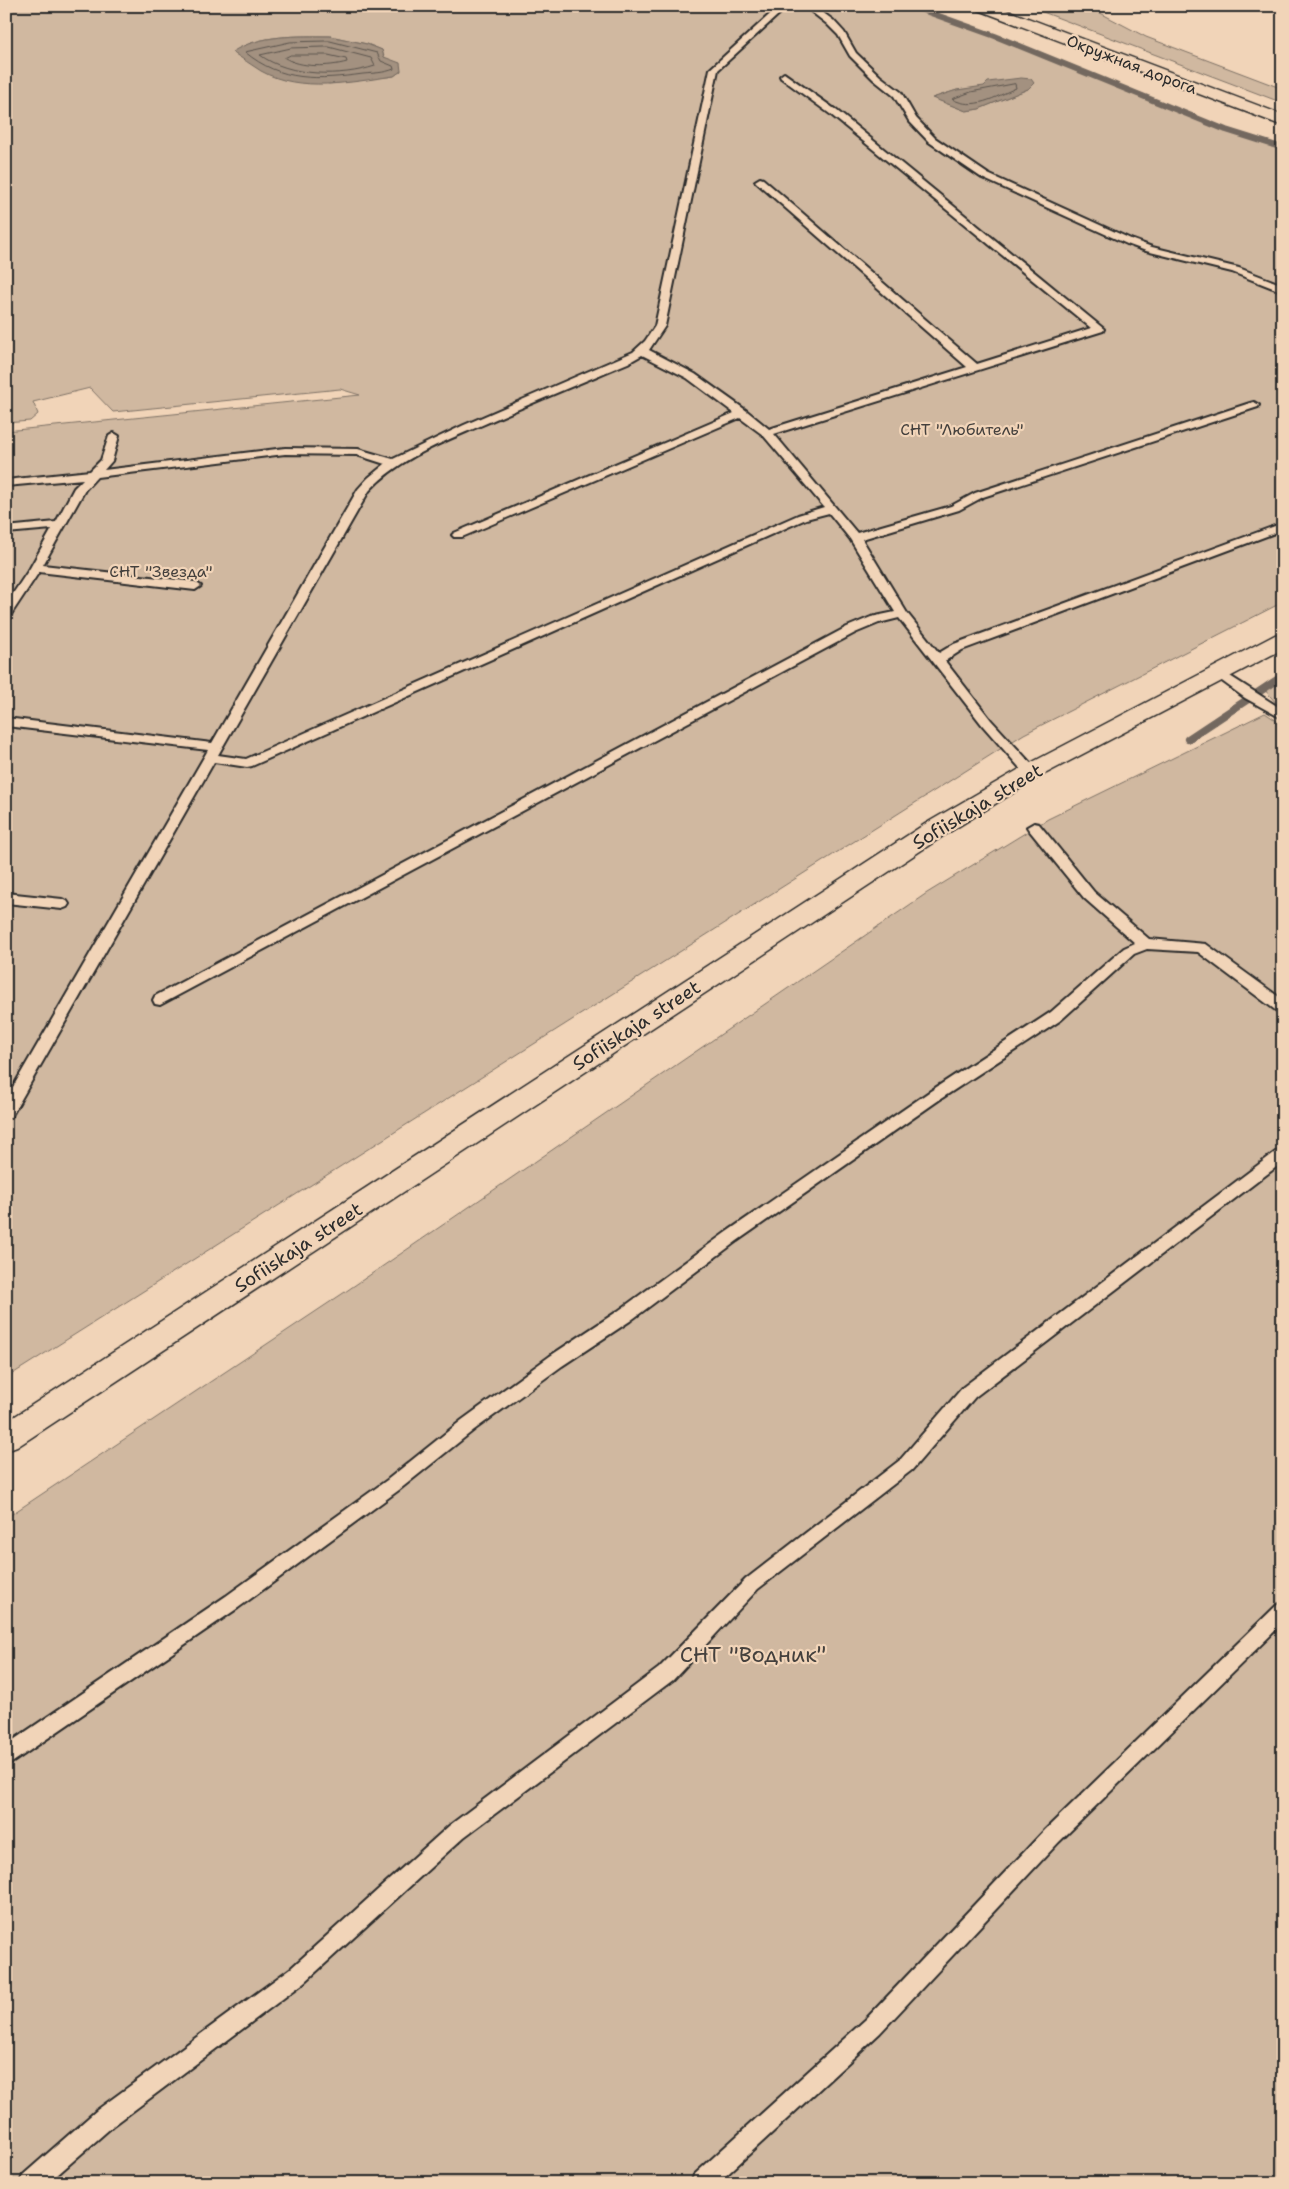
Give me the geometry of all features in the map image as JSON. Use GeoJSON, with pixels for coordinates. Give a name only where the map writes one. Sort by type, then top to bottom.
{"type":"FeatureCollection","features":[{"type":"Feature","properties":{"kind":"main road","name":"Окружная дорога"},"geometry":{"type":"LineString","coordinates":[[981,6],[1283,121]]}},
{"type":"Feature","properties":{"kind":"main road","name":"Sofiiskaja street"},"geometry":{"type":"LineString","coordinates":[[6,1438],[926,835],[1031,772],[1283,640]]}},
{"type":"Feature","properties":{"kind":"lane"},"geometry":{"type":"LineString","coordinates":[[6,1113],[364,489],[374,475],[393,463],[483,420],[624,361],[643,351],[660,326],[714,70],[784,6]]}},
{"type":"Feature","properties":{"kind":"lane"},"geometry":{"type":"LineString","coordinates":[[808,6],[830,22],[841,34],[853,54],[877,78],[898,94],[912,119],[932,140],[985,176],[1130,242],[1149,249],[1235,270],[1283,289]]}},
{"type":"Feature","properties":{"kind":"lane"},"geometry":{"type":"LineString","coordinates":[[767,433],[1099,329],[833,112],[784,76]]}},
{"type":"Feature","properties":{"kind":"lane"},"geometry":{"type":"LineString","coordinates":[[760,181],[976,369]]}},
{"type":"Feature","properties":{"kind":"lane"},"geometry":{"type":"LineString","coordinates":[[643,351],[691,376],[743,413],[767,433],[855,537],[902,614],[987,723],[1031,772]]}},
{"type":"Feature","properties":{"kind":"lane"},"geometry":{"type":"LineString","coordinates":[[855,537],[955,508],[978,496],[1254,405]]}},
{"type":"Feature","properties":{"kind":"lane"},"geometry":{"type":"LineString","coordinates":[[458,535],[743,413]]}},
{"type":"Feature","properties":{"kind":"lane"},"geometry":{"type":"LineString","coordinates":[[6,613],[36,568],[80,488],[96,474],[106,461],[114,436]]}},
{"type":"Feature","properties":{"kind":"lane"},"geometry":{"type":"LineString","coordinates":[[6,483],[285,451],[358,452],[393,463]]}},
{"type":"Feature","properties":{"kind":"lane"},"geometry":{"type":"LineString","coordinates":[[6,722],[213,752],[247,763],[802,517],[831,509]]}},
{"type":"Feature","properties":{"kind":"lane"},"geometry":{"type":"LineString","coordinates":[[6,530],[60,524]]}},
{"type":"Feature","properties":{"kind":"lane"},"geometry":{"type":"LineString","coordinates":[[937,660],[958,647],[1283,526]]}},
{"type":"Feature","properties":{"kind":"lane"},"geometry":{"type":"LineString","coordinates":[[36,568],[195,586]]}},
{"type":"Feature","properties":{"kind":"lane"},"geometry":{"type":"LineString","coordinates":[[160,1000],[850,630],[875,620],[902,614]]}},
{"type":"Feature","properties":{"kind":"lane"},"geometry":{"type":"LineString","coordinates":[[1219,673],[1249,695],[1283,715]]}},
{"type":"Feature","properties":{"kind":"lane"},"geometry":{"type":"LineString","coordinates":[[1034,827],[1089,895],[1145,944]]}},
{"type":"Feature","properties":{"kind":"lane"},"geometry":{"type":"LineString","coordinates":[[6,898],[62,904]]}},
{"type":"Feature","properties":{"kind":"lane"},"geometry":{"type":"LineString","coordinates":[[6,1756],[232,1602],[393,1485],[540,1373],[624,1316],[739,1232],[934,1096],[1056,1016],[1129,951],[1145,944],[1201,947],[1283,1008]]}},
{"type":"Feature","properties":{"kind":"lane"},"geometry":{"type":"LineString","coordinates":[[31,2183],[105,2118],[298,1975],[457,1831],[666,1674],[752,1584],[906,1465],[969,1392],[1283,1154]]}},
{"type":"Feature","properties":{"kind":"lane"},"geometry":{"type":"LineString","coordinates":[[702,2183],[873,2026],[1052,1836],[1283,1611]]}},
{"type":"Feature","properties":{"kind":"green space","name":"СНТ \"Любитель\""},"geometry":{"type":"Polygon","coordinates":[[[6,6],[911,6],[995,36],[1226,130],[1283,148],[1283,602],[1024,734],[6,1378],[6,431],[360,395],[340,389],[113,412],[90,388],[33,402],[38,414],[30,421],[6,423],[6,6]],[[293,36],[267,39],[243,46],[233,52],[245,59],[329,84],[394,76],[401,71],[384,57],[382,50],[367,44],[330,36],[293,36]],[[1034,83],[957,90],[933,98],[966,111],[979,109],[1028,89],[1034,83]]]}},
{"type":"Feature","properties":{"kind":"green space"},"geometry":{"type":"Polygon","coordinates":[[[1027,6],[1087,6],[1146,37],[1283,89],[1283,103],[1027,6]]]}},
{"type":"Feature","properties":{"kind":"green space"},"geometry":{"type":"Polygon","coordinates":[[[1283,676],[1283,707],[1277,704],[1263,688],[1283,676]]]}},
{"type":"Feature","properties":{"kind":"green space","name":"СНТ \"Водник\""},"geometry":{"type":"Polygon","coordinates":[[[1265,713],[1283,725],[1283,2183],[6,2183],[6,1518],[345,1292],[927,893],[1048,819],[1265,713]]]}},
{"type":"Feature","properties":{"kind":"water"},"geometry":{"type":"Polygon","coordinates":[[[292,36],[330,36],[367,44],[382,50],[384,57],[400,63],[401,71],[394,76],[361,81],[309,84],[276,78],[261,71],[232,52],[243,46],[267,39],[292,36]]]}},
{"type":"Feature","properties":{"kind":"water"},"geometry":{"type":"Polygon","coordinates":[[[1021,78],[1031,79],[1034,83],[1028,89],[979,109],[966,111],[932,98],[957,90],[984,86],[988,82],[1021,78]]]}},
{"type":"Feature","properties":{"kind":"waterway"},"geometry":{"type":"LineString","coordinates":[[911,6],[995,36],[1226,130],[1283,148]]}},
{"type":"Feature","properties":{"kind":"waterway"},"geometry":{"type":"LineString","coordinates":[[1188,739],[1283,676]]}},
{"type":"Feature","properties":{"kind":"park label","name":"СНТ \"Звезда\""},"geometry":{"type":"Point","coordinates":[161,571]}}]}
